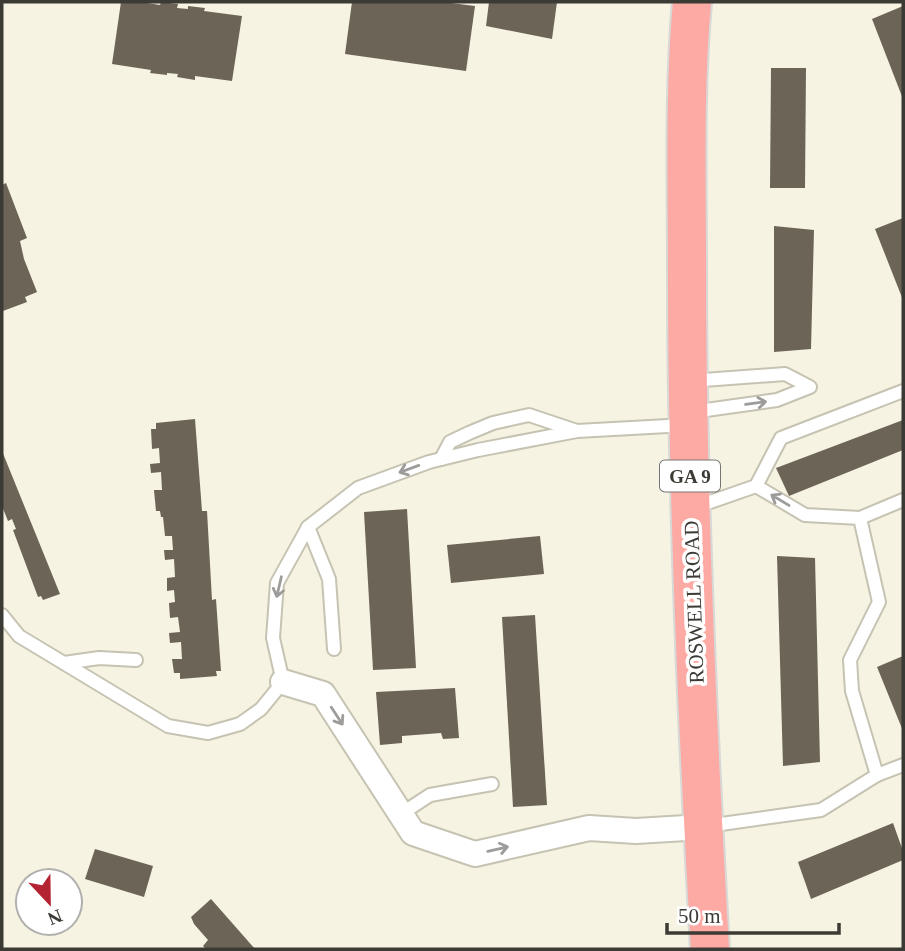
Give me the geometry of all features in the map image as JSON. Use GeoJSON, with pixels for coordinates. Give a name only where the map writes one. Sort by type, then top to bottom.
{"type":"FeatureCollection","features":[{"type":"Feature","properties":{"kind":"main road","name":"ROSWELL ROAD"},"geometry":{"type":"LineString","coordinates":[[692,2],[688,66],[688,406],[690,509],[710,949]]}},
{"type":"Feature","properties":{"kind":"street"},"geometry":{"type":"LineString","coordinates":[[283,682],[323,694],[413,833],[475,854],[589,828],[636,831],[703,827]]}},
{"type":"Feature","properties":{"kind":"lane"},"geometry":{"type":"LineString","coordinates":[[2,615],[19,636],[168,726],[208,733],[240,724],[261,709],[283,682],[273,638],[277,583],[309,527],[358,488],[440,459],[688,406],[785,374],[810,387],[777,400],[688,406]]}},
{"type":"Feature","properties":{"kind":"lane"},"geometry":{"type":"LineString","coordinates":[[690,509],[756,486],[782,438],[903,391]]}},
{"type":"Feature","properties":{"kind":"lane"},"geometry":{"type":"LineString","coordinates":[[440,459],[450,442],[493,423],[530,415],[577,431]]}},
{"type":"Feature","properties":{"kind":"lane"},"geometry":{"type":"LineString","coordinates":[[493,423],[498,446]]}},
{"type":"Feature","properties":{"kind":"lane"},"geometry":{"type":"LineString","coordinates":[[756,486],[805,515],[860,519],[903,500]]}},
{"type":"Feature","properties":{"kind":"lane"},"geometry":{"type":"LineString","coordinates":[[860,519],[878,602],[850,660],[852,691],[877,775]]}},
{"type":"Feature","properties":{"kind":"lane"},"geometry":{"type":"LineString","coordinates":[[309,527],[329,579],[334,649]]}},
{"type":"Feature","properties":{"kind":"lane"},"geometry":{"type":"LineString","coordinates":[[64,663],[99,658],[136,660]]}},
{"type":"Feature","properties":{"kind":"lane"},"geometry":{"type":"LineString","coordinates":[[703,827],[821,810],[877,775],[903,765]]}},
{"type":"Feature","properties":{"kind":"lane"},"geometry":{"type":"LineString","coordinates":[[401,814],[430,795],[492,784]]}},
{"type":"Feature","properties":{"kind":"building"},"geometry":{"type":"Polygon","coordinates":[[[121,2],[160,5],[161,2],[178,4],[177,8],[205,8],[204,11],[242,16],[232,81],[195,76],[195,80],[177,77],[178,74],[150,73],[151,70],[112,64],[121,2]]]}},
{"type":"Feature","properties":{"kind":"building"},"geometry":{"type":"Polygon","coordinates":[[[352,2],[443,2],[475,6],[466,71],[345,54],[352,2]]]}},
{"type":"Feature","properties":{"kind":"building"},"geometry":{"type":"Polygon","coordinates":[[[489,2],[557,2],[552,39],[486,26],[489,2]]]}},
{"type":"Feature","properties":{"kind":"building"},"geometry":{"type":"Polygon","coordinates":[[[903,6],[903,99],[872,19],[903,6]]]}},
{"type":"Feature","properties":{"kind":"building"},"geometry":{"type":"Polygon","coordinates":[[[771,68],[806,68],[805,188],[770,188],[771,68]]]}},
{"type":"Feature","properties":{"kind":"building"},"geometry":{"type":"Polygon","coordinates":[[[6,183],[27,238],[20,241],[37,292],[25,297],[27,302],[3,311],[2,185],[6,183]]]}},
{"type":"Feature","properties":{"kind":"building"},"geometry":{"type":"Polygon","coordinates":[[[903,218],[903,300],[875,229],[903,218]]]}},
{"type":"Feature","properties":{"kind":"building"},"geometry":{"type":"Polygon","coordinates":[[[774,226],[814,230],[811,349],[774,352],[774,226]]]}},
{"type":"Feature","properties":{"kind":"building"},"geometry":{"type":"Polygon","coordinates":[[[195,419],[202,511],[207,511],[212,600],[216,599],[221,671],[216,671],[217,676],[180,679],[180,673],[174,673],[172,659],[182,659],[181,642],[170,643],[169,633],[180,632],[178,617],[170,618],[169,603],[175,602],[174,590],[167,591],[167,578],[175,577],[174,559],[165,560],[164,550],[173,550],[172,536],[165,536],[163,517],[160,511],[156,511],[154,490],[162,490],[161,472],[151,473],[150,464],[160,463],[159,448],[152,449],[151,429],[156,429],[156,423],[195,419]]]}},
{"type":"Feature","properties":{"kind":"building"},"geometry":{"type":"Polygon","coordinates":[[[903,420],[903,450],[789,496],[776,468],[903,420]]]}},
{"type":"Feature","properties":{"kind":"building"},"geometry":{"type":"Polygon","coordinates":[[[2,451],[60,594],[43,600],[41,596],[38,597],[13,530],[16,529],[12,519],[8,521],[2,506],[2,451]]]}},
{"type":"Feature","properties":{"kind":"building"},"geometry":{"type":"Polygon","coordinates":[[[407,509],[416,668],[373,670],[364,512],[407,509]]]}},
{"type":"Feature","properties":{"kind":"building"},"geometry":{"type":"Polygon","coordinates":[[[540,536],[544,574],[451,583],[447,545],[540,536]]]}},
{"type":"Feature","properties":{"kind":"building"},"geometry":{"type":"Polygon","coordinates":[[[777,556],[815,558],[820,762],[783,766],[777,556]]]}},
{"type":"Feature","properties":{"kind":"building"},"geometry":{"type":"Polygon","coordinates":[[[535,615],[547,805],[513,807],[502,617],[535,615]]]}},
{"type":"Feature","properties":{"kind":"building"},"geometry":{"type":"Polygon","coordinates":[[[903,656],[903,731],[877,667],[903,656]]]}},
{"type":"Feature","properties":{"kind":"building"},"geometry":{"type":"Polygon","coordinates":[[[455,688],[459,738],[443,739],[441,733],[402,736],[402,743],[380,745],[376,692],[455,688]]]}},
{"type":"Feature","properties":{"kind":"building"},"geometry":{"type":"Polygon","coordinates":[[[893,823],[903,851],[903,860],[811,899],[798,862],[893,823]]]}},
{"type":"Feature","properties":{"kind":"building"},"geometry":{"type":"Polygon","coordinates":[[[95,849],[153,866],[144,897],[85,879],[95,849]]]}},
{"type":"Feature","properties":{"kind":"building"},"geometry":{"type":"Polygon","coordinates":[[[211,899],[255,949],[206,949],[203,946],[208,940],[191,917],[211,899]]]}}]}
